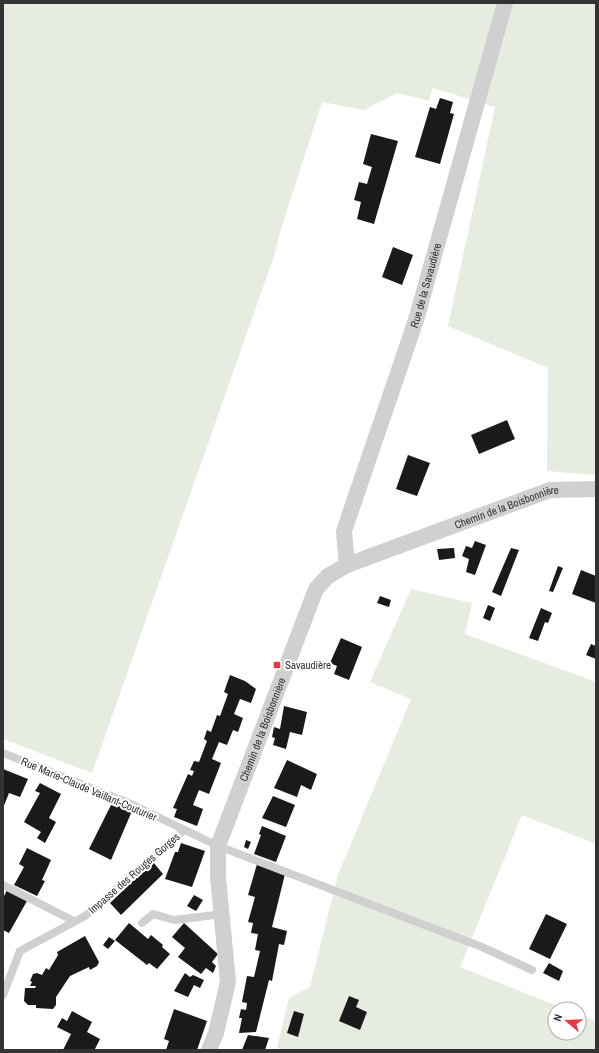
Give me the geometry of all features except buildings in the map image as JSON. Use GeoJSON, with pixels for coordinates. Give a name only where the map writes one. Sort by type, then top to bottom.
{"type":"FeatureCollection","features":[{"type":"Feature","properties":{"kind":"street","name":"Rue de la Savaudière"},"geometry":{"type":"LineString","coordinates":[[347,565],[344,549],[344,531],[416,320],[505,3]]}},
{"type":"Feature","properties":{"kind":"street","name":"Chemin de la Boisbonnière"},"geometry":{"type":"LineString","coordinates":[[209,1050],[216,1033],[228,982],[223,914],[218,877],[218,846],[316,589],[328,576],[347,565],[550,490],[596,489]]}},
{"type":"Feature","properties":{"kind":"lane","name":"Rue Marie-Claude Vaillant-Couturier"},"geometry":{"type":"LineString","coordinates":[[3,753],[131,804],[218,846],[482,947],[532,970]]}},
{"type":"Feature","properties":{"kind":"lane","name":"Impasse des Rouges Gorges"},"geometry":{"type":"LineString","coordinates":[[3,994],[20,951],[84,916],[183,830]]}},
{"type":"Feature","properties":{"kind":"lane"},"geometry":{"type":"LineString","coordinates":[[3,885],[74,921]]}},
{"type":"Feature","properties":{"kind":"lane"},"geometry":{"type":"LineString","coordinates":[[142,923],[153,914],[174,920],[223,914]]}},
{"type":"Feature","properties":{"kind":"shaded area"},"geometry":{"type":"Polygon","coordinates":[[[3,3],[596,3],[596,475],[547,471],[548,368],[448,326],[495,107],[433,88],[429,101],[397,93],[364,110],[322,102],[279,235],[274,256],[92,773],[3,739],[3,3]]]}},
{"type":"Feature","properties":{"kind":"shaded area"},"geometry":{"type":"Polygon","coordinates":[[[411,589],[472,603],[465,634],[596,682],[596,844],[522,815],[460,967],[547,1002],[547,1041],[587,1041],[587,1017],[596,1021],[596,1050],[285,1050],[277,1048],[289,998],[310,987],[338,875],[411,699],[370,682],[411,589]]]}},
{"type":"Feature","properties":{"kind":"place","name":"Savaudière"},"geometry":{"type":"Point","coordinates":[277,665]}}]}
